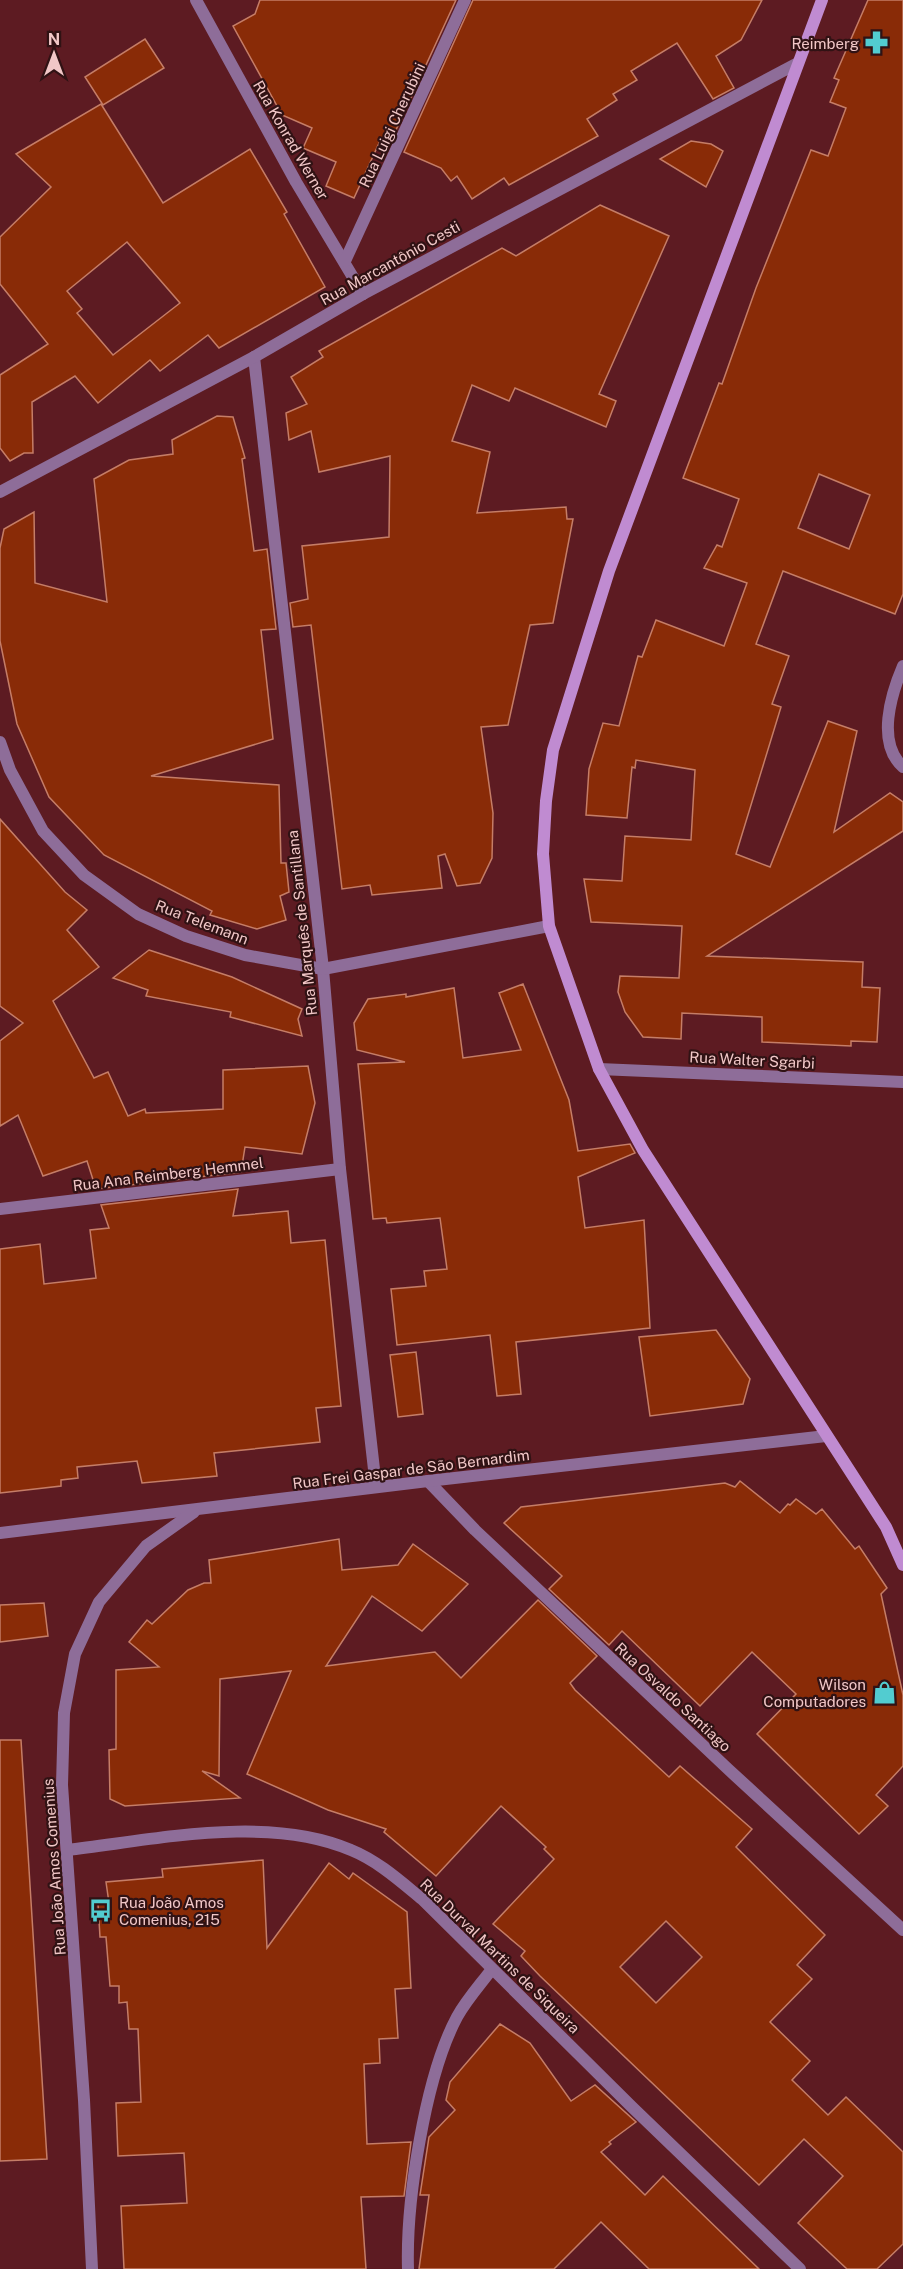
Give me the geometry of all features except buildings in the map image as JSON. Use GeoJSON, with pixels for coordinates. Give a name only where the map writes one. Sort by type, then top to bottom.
{"type":"FeatureCollection","features":[{"type":"Feature","properties":{"kind":"main road"},"geometry":{"type":"LineString","coordinates":[[822,0],[796,64],[609,571],[553,750],[546,801],[543,854],[549,926],[599,1069],[643,1150],[715,1258],[826,1436],[886,1527],[903,1564]]}},
{"type":"Feature","properties":{"kind":"street","name":"Rua Konrad Werner"},"geometry":{"type":"LineString","coordinates":[[196,0],[296,182],[363,294]]}},
{"type":"Feature","properties":{"kind":"street","name":"Rua Luigi Cherubini"},"geometry":{"type":"LineString","coordinates":[[345,261],[465,0]]}},
{"type":"Feature","properties":{"kind":"street","name":"Rua Marcantônio Cesti"},"geometry":{"type":"LineString","coordinates":[[0,492],[254,357],[363,294],[796,64]]}},
{"type":"Feature","properties":{"kind":"street","name":"Rua Marquês de Santillana"},"geometry":{"type":"LineString","coordinates":[[254,357],[324,969],[340,1170],[376,1487]]}},
{"type":"Feature","properties":{"kind":"street"},"geometry":{"type":"LineString","coordinates":[[903,666],[888,719],[889,739],[896,760],[903,767]]}},
{"type":"Feature","properties":{"kind":"street","name":"Rua Telemann"},"geometry":{"type":"LineString","coordinates":[[0,742],[10,770],[43,831],[84,875],[138,914],[186,936],[245,955],[324,969],[549,926]]}},
{"type":"Feature","properties":{"kind":"street","name":"Rua Walter Sgarbi"},"geometry":{"type":"LineString","coordinates":[[599,1069],[903,1082]]}},
{"type":"Feature","properties":{"kind":"street","name":"Rua Ana Reimberg Hemmel"},"geometry":{"type":"LineString","coordinates":[[0,1209],[340,1170]]}},
{"type":"Feature","properties":{"kind":"street","name":"Rua Frei Gaspar de São Bernardim"},"geometry":{"type":"LineString","coordinates":[[0,1533],[195,1511],[376,1487],[826,1436]]}},
{"type":"Feature","properties":{"kind":"street","name":"Rua Osvaldo Santiago"},"geometry":{"type":"LineString","coordinates":[[428,1481],[484,1538],[737,1778],[903,1930]]}},
{"type":"Feature","properties":{"kind":"street","name":"Rua João Amos Comenius"},"geometry":{"type":"LineString","coordinates":[[92,2269],[84,2100],[62,1785],[64,1713],[75,1654],[99,1602],[146,1546],[195,1511]]}},
{"type":"Feature","properties":{"kind":"street","name":"Rua Durval Martins de Siqueira"},"geometry":{"type":"LineString","coordinates":[[67,1850],[189,1836],[262,1832],[318,1840],[351,1850],[384,1869],[422,1899],[800,2269]]}},
{"type":"Feature","properties":{"kind":"street"},"geometry":{"type":"LineString","coordinates":[[408,2269],[416,2162],[441,2058],[456,2019],[492,1969]]}},
{"type":"Feature","properties":{"kind":"place","name":"Reimberg"},"geometry":{"type":"Point","coordinates":[877,43]}},
{"type":"Feature","properties":{"kind":"place","name":"Wilson Computadores"},"geometry":{"type":"Point","coordinates":[884,1693]}},
{"type":"Feature","properties":{"kind":"place","name":"Rua João Amos Comenius, 215"},"geometry":{"type":"Point","coordinates":[101,1911]}}]}
